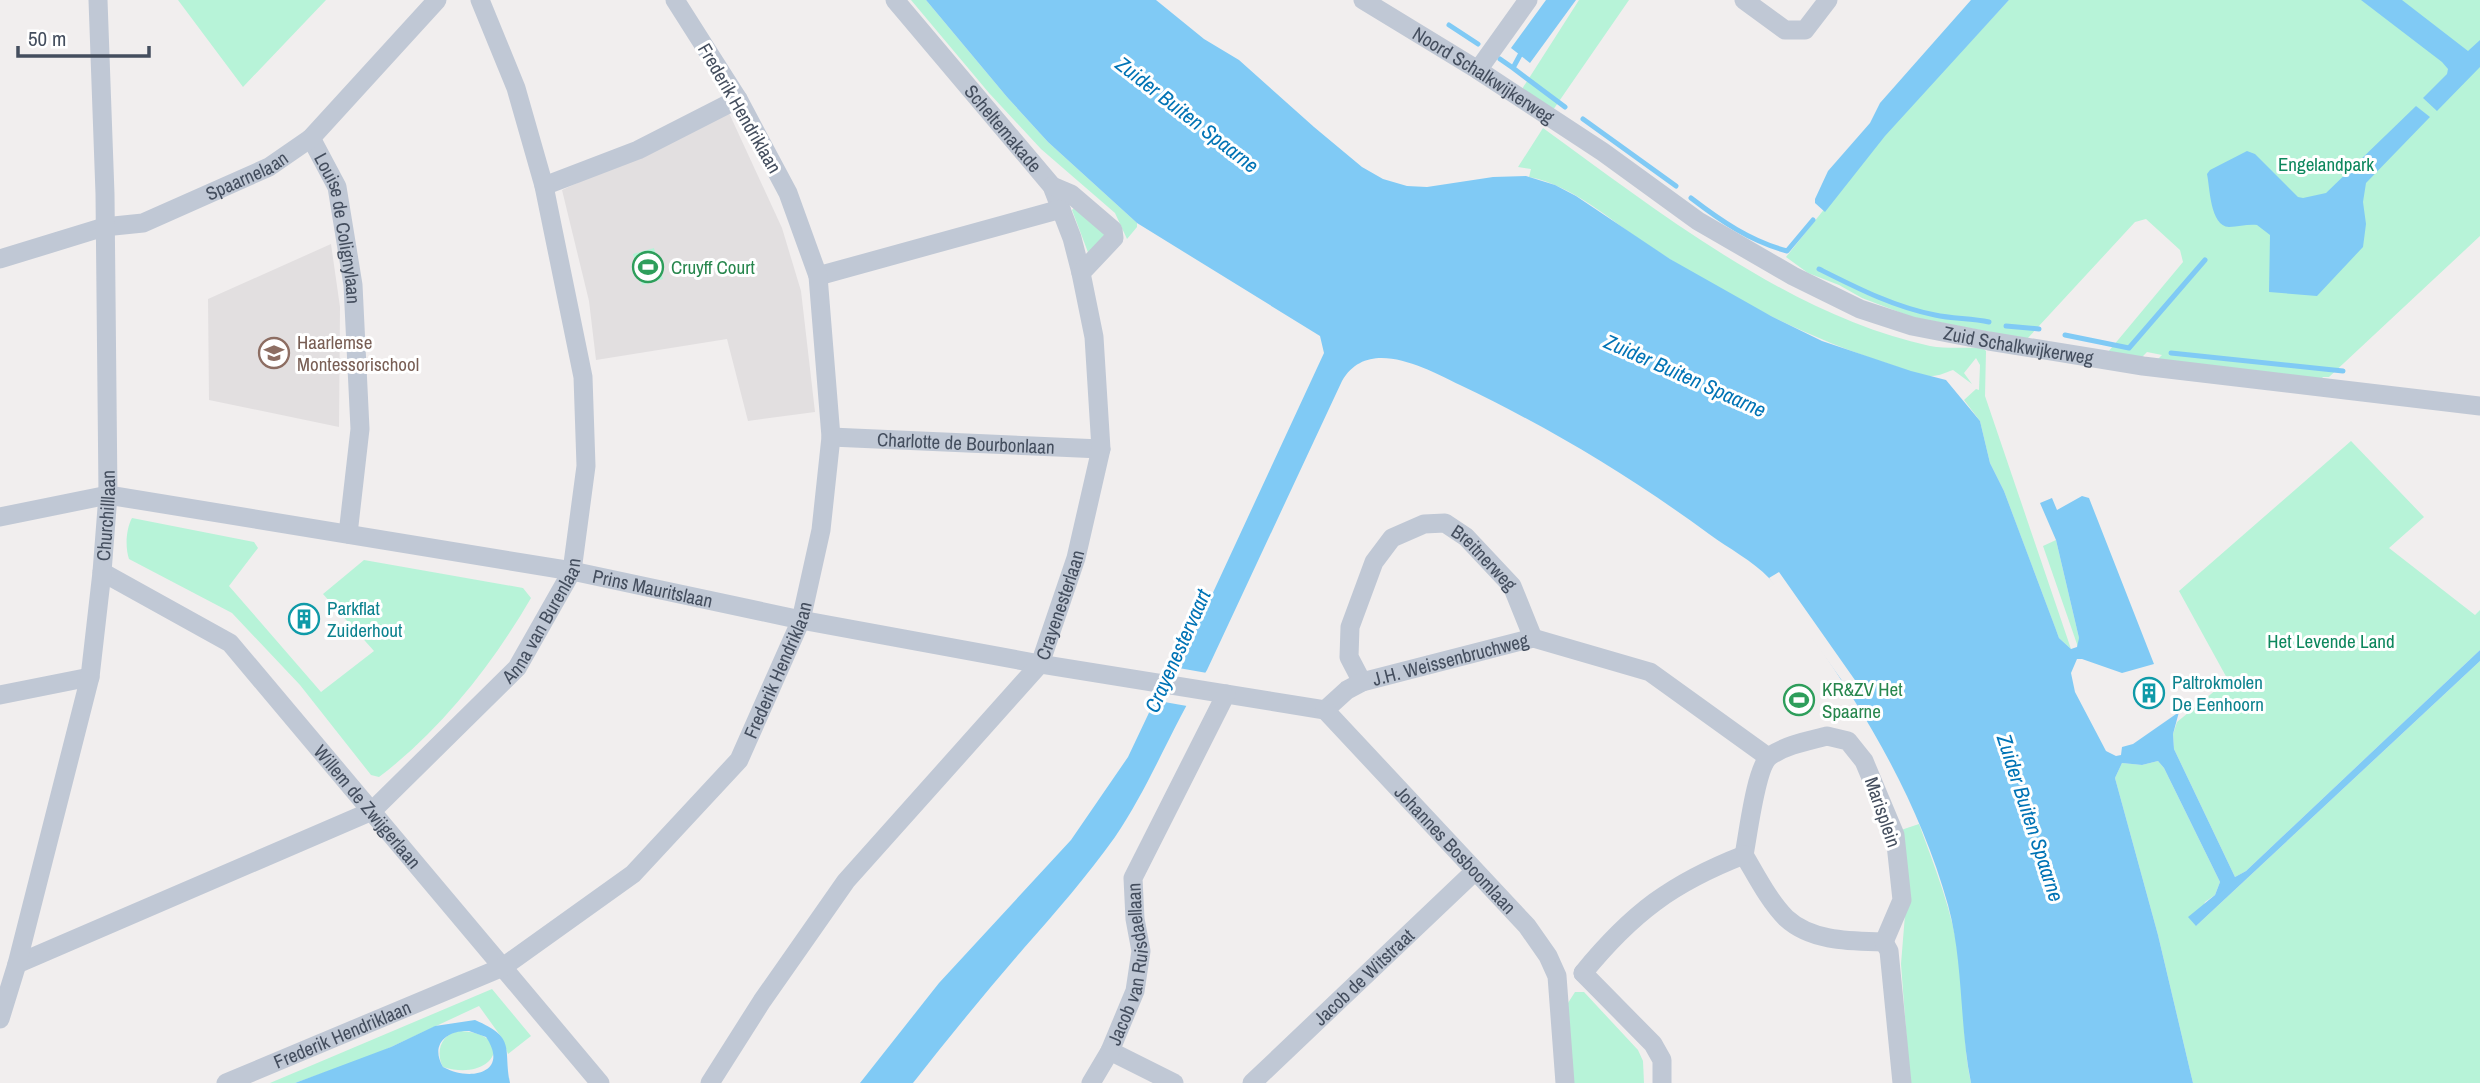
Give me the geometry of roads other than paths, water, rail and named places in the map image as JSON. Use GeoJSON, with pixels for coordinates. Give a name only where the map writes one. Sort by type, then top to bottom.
{"type":"FeatureCollection","features":[{"type":"Feature","properties":{"kind":"street","name":"Churchilllaan"},"geometry":{"type":"LineString","coordinates":[[0,1019],[17,964],[90,677],[102,572],[108,495],[98,0]]}},
{"type":"Feature","properties":{"kind":"street","name":"Spaarnelaan"},"geometry":{"type":"LineString","coordinates":[[0,259],[104,227],[143,223],[269,167],[310,138],[437,0]]}},
{"type":"Feature","properties":{"kind":"street","name":"Anna van Burenlaan"},"geometry":{"type":"LineString","coordinates":[[17,964],[372,811],[517,668],[572,571],[586,466],[583,377],[544,186],[516,88],[480,0]]}},
{"type":"Feature","properties":{"kind":"street","name":"Frederik Hendriklaan"},"geometry":{"type":"LineString","coordinates":[[226,1083],[503,967],[633,874],[739,760],[801,620],[821,530],[831,437],[818,276],[788,193],[738,99],[675,0]]}},
{"type":"Feature","properties":{"kind":"street","name":"Scheltemakade"},"geometry":{"type":"LineString","coordinates":[[895,0],[1052,186],[1072,238],[1081,273]]}},
{"type":"Feature","properties":{"kind":"street","name":"Noord Schalkwijkerweg"},"geometry":{"type":"LineString","coordinates":[[1363,0],[1478,70],[1603,152]]}},
{"type":"Feature","properties":{"kind":"street"},"geometry":{"type":"LineString","coordinates":[[1478,70],[1528,0]]}},
{"type":"Feature","properties":{"kind":"street"},"geometry":{"type":"LineString","coordinates":[[1744,0],[1785,30],[1805,30],[1828,0]]}},
{"type":"Feature","properties":{"kind":"street"},"geometry":{"type":"LineString","coordinates":[[544,186],[638,150],[738,99]]}},
{"type":"Feature","properties":{"kind":"street","name":"Louise de Colignylaan"},"geometry":{"type":"LineString","coordinates":[[310,138],[337,187],[353,285],[360,429],[348,534]]}},
{"type":"Feature","properties":{"kind":"street","name":"Zuid Schalkwijkerweg"},"geometry":{"type":"LineString","coordinates":[[1603,152],[1698,221],[1759,257],[1860,309],[1912,326],[2143,366],[2480,406]]}},
{"type":"Feature","properties":{"kind":"street"},"geometry":{"type":"LineString","coordinates":[[1052,186],[1071,194],[1113,230],[1114,239],[1081,273]]}},
{"type":"Feature","properties":{"kind":"street"},"geometry":{"type":"LineString","coordinates":[[818,276],[1061,209]]}},
{"type":"Feature","properties":{"kind":"street","name":"Crayenesterlaan"},"geometry":{"type":"LineString","coordinates":[[710,1083],[762,1001],[846,881],[1040,664],[1076,558],[1101,449],[1094,337],[1081,273]]}},
{"type":"Feature","properties":{"kind":"street","name":"Charlotte de Bourbonlaan"},"geometry":{"type":"LineString","coordinates":[[831,437],[1101,449]]}},
{"type":"Feature","properties":{"kind":"street"},"geometry":{"type":"LineString","coordinates":[[0,517],[108,495]]}},
{"type":"Feature","properties":{"kind":"street","name":"Prins Mauritslaan"},"geometry":{"type":"LineString","coordinates":[[108,495],[572,571],[801,620],[1040,664],[1226,694]]}},
{"type":"Feature","properties":{"kind":"street","name":"Breitnerweg"},"geometry":{"type":"LineString","coordinates":[[1362,682],[1349,657],[1350,627],[1374,562],[1392,538],[1424,524],[1445,523],[1466,537],[1512,586],[1534,638]]}},
{"type":"Feature","properties":{"kind":"street","name":"Willem de Zwijgerlaan"},"geometry":{"type":"LineString","coordinates":[[102,572],[230,643],[600,1083]]}},
{"type":"Feature","properties":{"kind":"street","name":"J.H. Weissenbruchweg"},"geometry":{"type":"LineString","coordinates":[[1325,710],[1347,690],[1362,682],[1534,638],[1650,671],[1768,757]]}},
{"type":"Feature","properties":{"kind":"street"},"geometry":{"type":"LineString","coordinates":[[0,695],[90,677]]}},
{"type":"Feature","properties":{"kind":"street"},"geometry":{"type":"LineString","coordinates":[[1226,694],[1325,710]]}},
{"type":"Feature","properties":{"kind":"street","name":"Jacob van Ruisdaellaan"},"geometry":{"type":"LineString","coordinates":[[1091,1083],[1110,1051],[1135,990],[1141,951],[1135,919],[1133,878],[1226,694]]}},
{"type":"Feature","properties":{"kind":"street","name":"Johannes Bosboomlaan"},"geometry":{"type":"LineString","coordinates":[[1325,710],[1527,926],[1548,956],[1557,976]]}},
{"type":"Feature","properties":{"kind":"street","name":"Marisplein"},"geometry":{"type":"LineString","coordinates":[[1768,757],[1797,744],[1827,736],[1848,741],[1864,761],[1897,848],[1902,900],[1884,942]]}},
{"type":"Feature","properties":{"kind":"street"},"geometry":{"type":"LineString","coordinates":[[1768,757],[1759,776],[1744,855],[1787,918],[1809,932],[1841,941],[1884,942],[1889,951],[1902,1083]]}},
{"type":"Feature","properties":{"kind":"street"},"geometry":{"type":"LineString","coordinates":[[1565,1083],[1557,976],[1583,973],[1611,939],[1657,899],[1707,869],[1744,855]]}},
{"type":"Feature","properties":{"kind":"street","name":"Jacob de Witstraat"},"geometry":{"type":"LineString","coordinates":[[1252,1083],[1475,870]]}},
{"type":"Feature","properties":{"kind":"street"},"geometry":{"type":"LineString","coordinates":[[1583,973],[1653,1044],[1662,1060],[1662,1083]]}},
{"type":"Feature","properties":{"kind":"street"},"geometry":{"type":"LineString","coordinates":[[1110,1051],[1174,1083]]}},
{"type":"Feature","properties":{"kind":"water","name":"Zuider Buiten Spaarne"},"geometry":{"type":"Polygon","coordinates":[[[926,0],[1156,0],[1204,39],[1239,60],[1362,167],[1383,179],[1407,186],[1427,187],[1493,177],[1526,176],[1555,185],[1576,196],[1670,259],[1771,316],[1822,341],[1946,380],[1980,421],[1990,463],[2004,491],[2059,638],[2071,649],[2077,647],[2079,638],[2056,540],[2040,503],[2052,498],[2057,510],[2082,496],[2089,498],[2154,664],[2122,673],[2077,659],[2071,673],[2075,692],[2106,751],[2116,756],[2121,755],[2122,747],[2133,744],[2179,712],[2173,734],[2174,749],[2235,877],[2246,871],[2480,650],[2480,661],[2196,926],[2188,917],[2215,895],[2220,882],[2164,768],[2158,761],[2142,765],[2122,763],[2115,778],[2158,935],[2193,1083],[1971,1083],[1953,927],[1924,834],[1892,765],[1854,700],[1775,585],[1748,560],[1649,492],[1588,453],[1525,418],[1414,364],[1382,358],[1366,360],[1353,368],[1342,381],[1207,670],[1140,796],[1115,837],[1071,894],[913,1083],[860,1083],[939,983],[1071,840],[1128,757],[1155,700],[1191,640],[1324,353],[1320,336],[1137,223],[1048,142],[926,0]]]}},
{"type":"Feature","properties":{"kind":"water"},"geometry":{"type":"Polygon","coordinates":[[[1546,0],[1576,0],[1530,63],[1511,48],[1546,0]]]}},
{"type":"Feature","properties":{"kind":"water"},"geometry":{"type":"Polygon","coordinates":[[[1971,0],[2009,0],[1885,136],[1825,212],[1815,203],[1815,199],[1828,171],[1870,123],[1880,103],[1971,0]]]}},
{"type":"Feature","properties":{"kind":"water"},"geometry":{"type":"Polygon","coordinates":[[[2361,0],[2402,0],[2468,51],[2480,40],[2480,67],[2437,111],[2423,98],[2447,74],[2448,69],[2361,0]]]}},
{"type":"Feature","properties":{"kind":"water"},"geometry":{"type":"Polygon","coordinates":[[[2416,106],[2430,117],[2366,183],[2363,202],[2366,224],[2363,247],[2317,296],[2269,292],[2270,235],[2257,225],[2229,227],[2218,220],[2210,197],[2207,174],[2210,170],[2247,151],[2255,154],[2298,197],[2326,193],[2416,106]]]}},
{"type":"Feature","properties":{"kind":"water"},"geometry":{"type":"Polygon","coordinates":[[[475,1020],[488,1026],[506,1045],[510,1083],[295,1083],[391,1047],[435,1026],[475,1020]],[[469,1031],[447,1036],[442,1040],[438,1052],[443,1067],[464,1074],[484,1071],[493,1059],[486,1037],[469,1031]]]}},
{"type":"Feature","properties":{"kind":"waterway"},"geometry":{"type":"LineString","coordinates":[[1449,25],[1478,44]]}},
{"type":"Feature","properties":{"kind":"waterway"},"geometry":{"type":"LineString","coordinates":[[1500,59],[1513,68],[1520,55]]}},
{"type":"Feature","properties":{"kind":"waterway"},"geometry":{"type":"LineString","coordinates":[[1513,68],[1565,107]]}},
{"type":"Feature","properties":{"kind":"waterway"},"geometry":{"type":"LineString","coordinates":[[1583,119],[1676,186]]}},
{"type":"Feature","properties":{"kind":"waterway"},"geometry":{"type":"LineString","coordinates":[[1691,198],[1736,229],[1787,251],[1813,220]]}},
{"type":"Feature","properties":{"kind":"waterway"},"geometry":{"type":"LineString","coordinates":[[2065,335],[2129,348],[2205,260]]}},
{"type":"Feature","properties":{"kind":"waterway"},"geometry":{"type":"LineString","coordinates":[[1819,269],[1890,302],[1920,312],[1989,322]]}},
{"type":"Feature","properties":{"kind":"waterway"},"geometry":{"type":"LineString","coordinates":[[2006,326],[2039,329]]}},
{"type":"Feature","properties":{"kind":"waterway"},"geometry":{"type":"LineString","coordinates":[[2171,353],[2343,371]]}},
{"type":"Feature","properties":{"kind":"place","name":"Cruyff Court"},"geometry":{"type":"Point","coordinates":[648,267]}},
{"type":"Feature","properties":{"kind":"place","name":"Haarlemse Montessorischool"},"geometry":{"type":"Point","coordinates":[274,353]}},
{"type":"Feature","properties":{"kind":"place","name":"Parkflat Zuiderhout"},"geometry":{"type":"Point","coordinates":[304,619]}},
{"type":"Feature","properties":{"kind":"place","name":"Paltrokmolen De Eenhoorn"},"geometry":{"type":"Point","coordinates":[2149,693]}},
{"type":"Feature","properties":{"kind":"place","name":"KR&ZV Het Spaarne"},"geometry":{"type":"Point","coordinates":[1799,700]}},
{"type":"Feature","properties":{"kind":"park label","name":"Engelandpark"},"geometry":{"type":"Point","coordinates":[2326,164]}},
{"type":"Feature","properties":{"kind":"park label","name":"Het Levende Land"},"geometry":{"type":"Point","coordinates":[2331,641]}},
{"type":"Feature","properties":{"kind":"water label","name":"Crayenestervaart"},"geometry":{"type":"Point","coordinates":[1178,651]}}]}
